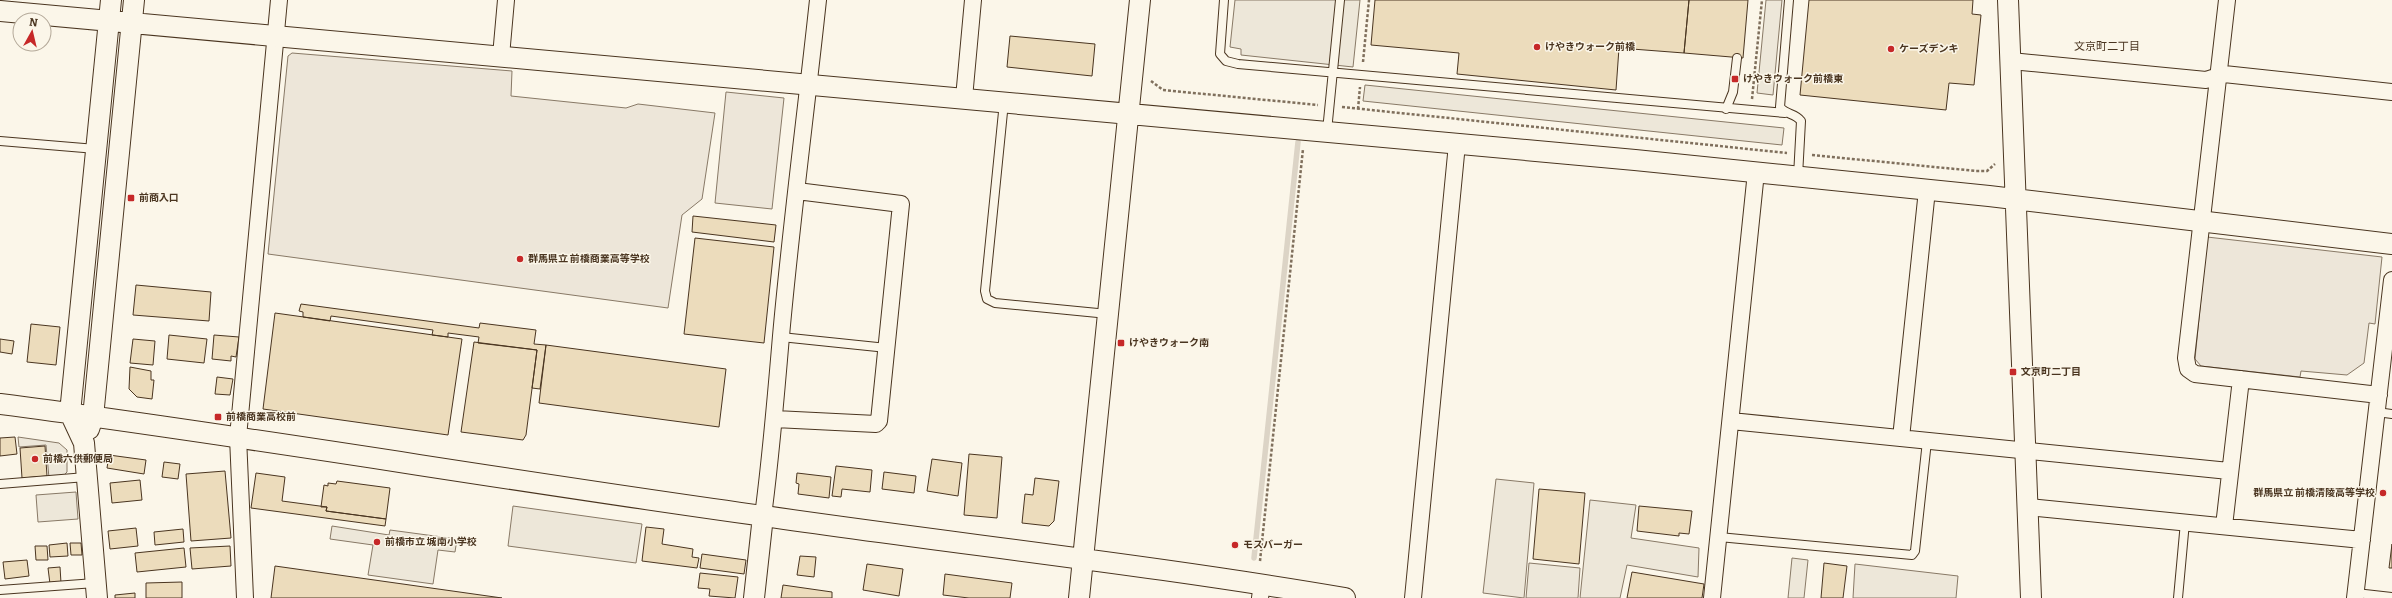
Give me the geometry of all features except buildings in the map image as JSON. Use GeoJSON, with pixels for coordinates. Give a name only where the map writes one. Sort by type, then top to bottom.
{"type":"FeatureCollection","features":[{"type":"Feature","properties":{"kind":"street"},"geometry":{"type":"LineString","coordinates":[[96,591],[84,443],[70,413],[111,0]]}},
{"type":"Feature","properties":{"kind":"street"},"geometry":{"type":"LineString","coordinates":[[84,443],[93,417],[134,0]]}},
{"type":"Feature","properties":{"kind":"street"},"geometry":{"type":"LineString","coordinates":[[245,598],[238,437],[279,0]]}},
{"type":"Feature","properties":{"kind":"street"},"geometry":{"type":"LineString","coordinates":[[501,56],[506,0]]}},
{"type":"Feature","properties":{"kind":"street"},"geometry":{"type":"LineString","coordinates":[[754,598],[775,419],[781,337],[818,0]]}},
{"type":"Feature","properties":{"kind":"street"},"geometry":{"type":"LineString","coordinates":[[964,98],[973,0]]}},
{"type":"Feature","properties":{"kind":"street"},"geometry":{"type":"LineString","coordinates":[[1079,598],[1130,114],[1140,0]]}},
{"type":"Feature","properties":{"kind":"street"},"geometry":{"type":"LineString","coordinates":[[2008,0],[2032,598]]}},
{"type":"Feature","properties":{"kind":"street"},"geometry":{"type":"LineString","coordinates":[[2227,0],[2186,364],[2191,373],[2379,395]]}},
{"type":"Feature","properties":{"kind":"street"},"geometry":{"type":"LineString","coordinates":[[0,11],[964,98],[1798,176],[2392,244]]}},
{"type":"Feature","properties":{"kind":"street"},"geometry":{"type":"LineString","coordinates":[[2010,61],[2206,80],[2229,74],[2392,92]]}},
{"type":"Feature","properties":{"kind":"street"},"geometry":{"type":"LineString","coordinates":[[1413,598],[1457,144]]}},
{"type":"Feature","properties":{"kind":"street"},"geometry":{"type":"LineString","coordinates":[[1712,598],[1756,172]]}},
{"type":"Feature","properties":{"kind":"street"},"geometry":{"type":"LineString","coordinates":[[1901,438],[1927,190]]}},
{"type":"Feature","properties":{"kind":"street"},"geometry":{"type":"LineString","coordinates":[[775,419],[876,424],[880,421],[901,204],[796,191]]}},
{"type":"Feature","properties":{"kind":"street"},"geometry":{"type":"LineString","coordinates":[[2356,595],[2362,540],[2384,413],[2379,395],[2392,280]]}},
{"type":"Feature","properties":{"kind":"street"},"geometry":{"type":"LineString","coordinates":[[2224,526],[2229,471],[2241,379]]}},
{"type":"Feature","properties":{"kind":"street"},"geometry":{"type":"LineString","coordinates":[[0,404],[238,437],[763,516],[1084,560],[1261,591],[1345,598]]}},
{"type":"Feature","properties":{"kind":"street"},"geometry":{"type":"LineString","coordinates":[[1731,420],[2027,452],[2229,471]]}},
{"type":"Feature","properties":{"kind":"street"},"geometry":{"type":"LineString","coordinates":[[2028,508],[2362,540]]}},
{"type":"Feature","properties":{"kind":"lane"},"geometry":{"type":"LineString","coordinates":[[1224,0],[1219,49],[1226,61],[1252,66],[1333,72],[1726,109],[1786,113],[1799,117],[1801,121],[1798,176]]}},
{"type":"Feature","properties":{"kind":"lane"},"geometry":{"type":"LineString","coordinates":[[1327,132],[1340,0]]}},
{"type":"Feature","properties":{"kind":"lane"},"geometry":{"type":"LineString","coordinates":[[1786,113],[1780,107],[1780,103],[1789,0]]}},
{"type":"Feature","properties":{"kind":"lane"},"geometry":{"type":"LineString","coordinates":[[1726,109],[1733,92],[1737,58]]}},
{"type":"Feature","properties":{"kind":"lane"},"geometry":{"type":"LineString","coordinates":[[1004,102],[985,295],[987,299],[995,303],[1108,314]]}},
{"type":"Feature","properties":{"kind":"lane"},"geometry":{"type":"LineString","coordinates":[[0,141],[96,149]]}},
{"type":"Feature","properties":{"kind":"lane"},"geometry":{"type":"LineString","coordinates":[[781,337],[886,348]]}},
{"type":"Feature","properties":{"kind":"lane"},"geometry":{"type":"LineString","coordinates":[[1719,537],[1912,555],[1915,551],[1927,441]]}},
{"type":"Feature","properties":{"kind":"lane"},"geometry":{"type":"LineString","coordinates":[[0,484],[87,477]]}},
{"type":"Feature","properties":{"kind":"lane"},"geometry":{"type":"LineString","coordinates":[[2178,598],[2185,522]]}},
{"type":"Feature","properties":{"kind":"lane"},"geometry":{"type":"LineString","coordinates":[[0,590],[96,591]]}},
{"type":"Feature","properties":{"kind":"lane"},"geometry":{"type":"LineString","coordinates":[[2356,595],[2392,597]]}},
{"type":"Feature","properties":{"kind":"path"},"geometry":{"type":"LineString","coordinates":[[1358,109],[1365,75],[1369,0]]}},
{"type":"Feature","properties":{"kind":"path"},"geometry":{"type":"LineString","coordinates":[[1751,111],[1762,0]]}},
{"type":"Feature","properties":{"kind":"path"},"geometry":{"type":"LineString","coordinates":[[1150,74],[1152,83],[1163,90],[1976,171],[1987,171],[1997,161]]}},
{"type":"Feature","properties":{"kind":"path"},"geometry":{"type":"LineString","coordinates":[[1260,561],[1303,146]]}},
{"type":"Feature","properties":{"kind":"path"},"geometry":{"type":"LineString","coordinates":[[1788,153],[1789,146]]}},
{"type":"Feature","properties":{"kind":"shaded area"},"geometry":{"type":"Polygon","coordinates":[[[1235,0],[1360,0],[1353,67],[1241,55],[1241,49],[1230,47],[1235,0]]]}},
{"type":"Feature","properties":{"kind":"shaded area"},"geometry":{"type":"Polygon","coordinates":[[[1766,0],[1782,0],[1773,95],[1757,93],[1766,0]]]}},
{"type":"Feature","properties":{"kind":"shaded area"},"geometry":{"type":"Polygon","coordinates":[[[292,53],[512,71],[511,96],[626,108],[638,104],[715,113],[702,199],[682,215],[668,308],[268,254],[288,56],[292,53]]]}},
{"type":"Feature","properties":{"kind":"shaded area"},"geometry":{"type":"Polygon","coordinates":[[[1365,85],[1784,128],[1782,145],[1363,101],[1365,85]]]}},
{"type":"Feature","properties":{"kind":"shaded area"},"geometry":{"type":"Polygon","coordinates":[[[726,92],[784,98],[772,209],[715,203],[726,92]]]}},
{"type":"Feature","properties":{"kind":"shaded area","name":"群馬県立 前橋清陵高等学校"},"geometry":{"type":"Polygon","coordinates":[[[2207,237],[2382,257],[2375,324],[2369,323],[2364,363],[2347,375],[2301,371],[2300,377],[2201,366],[2195,359],[2207,237]]]}},
{"type":"Feature","properties":{"kind":"shaded area"},"geometry":{"type":"Polygon","coordinates":[[[18,437],[59,443],[67,450],[67,472],[62,477],[49,478],[46,445],[19,447],[18,437]]]}},
{"type":"Feature","properties":{"kind":"shaded area"},"geometry":{"type":"Polygon","coordinates":[[[1496,479],[1534,483],[1524,598],[1483,593],[1496,479]]]}},
{"type":"Feature","properties":{"kind":"shaded area"},"geometry":{"type":"Polygon","coordinates":[[[76,492],[78,519],[38,522],[36,495],[76,492]]]}},
{"type":"Feature","properties":{"kind":"shaded area"},"geometry":{"type":"Polygon","coordinates":[[[1590,500],[1636,505],[1631,538],[1699,548],[1698,577],[1627,565],[1620,598],[1580,598],[1590,500]]]}},
{"type":"Feature","properties":{"kind":"shaded area"},"geometry":{"type":"Polygon","coordinates":[[[513,506],[642,524],[636,563],[508,546],[513,506]]]}},
{"type":"Feature","properties":{"kind":"shaded area"},"geometry":{"type":"Polygon","coordinates":[[[332,526],[389,535],[390,530],[457,539],[455,552],[438,550],[433,584],[368,575],[373,545],[330,539],[332,526]]]}},
{"type":"Feature","properties":{"kind":"shaded area"},"geometry":{"type":"Polygon","coordinates":[[[1792,558],[1808,560],[1804,598],[1788,598],[1792,558]]]}},
{"type":"Feature","properties":{"kind":"shaded area"},"geometry":{"type":"Polygon","coordinates":[[[1529,563],[1580,568],[1578,598],[1526,598],[1529,563]]]}},
{"type":"Feature","properties":{"kind":"shaded area"},"geometry":{"type":"Polygon","coordinates":[[[1855,564],[1958,576],[1956,598],[1853,598],[1855,564]]]}},
{"type":"Feature","properties":{"kind":"waterway"},"geometry":{"type":"LineString","coordinates":[[1254,558],[1298,142]]}},
{"type":"Feature","properties":{"kind":"place","name":"けやきウォーク前橋"},"geometry":{"type":"Point","coordinates":[1537,47]}},
{"type":"Feature","properties":{"kind":"place","name":"ケーズデンキ"},"geometry":{"type":"Point","coordinates":[1891,49]}},
{"type":"Feature","properties":{"kind":"place","name":"けやきウォーク前橋東"},"geometry":{"type":"Point","coordinates":[1735,79]}},
{"type":"Feature","properties":{"kind":"place","name":"前商入口"},"geometry":{"type":"Point","coordinates":[131,198]}},
{"type":"Feature","properties":{"kind":"place","name":"群馬県立 前橋商業高等学校"},"geometry":{"type":"Point","coordinates":[520,259]}},
{"type":"Feature","properties":{"kind":"place","name":"けやきウォーク南"},"geometry":{"type":"Point","coordinates":[1121,343]}},
{"type":"Feature","properties":{"kind":"place","name":"文京町二丁目"},"geometry":{"type":"Point","coordinates":[2013,372]}},
{"type":"Feature","properties":{"kind":"place","name":"前橋商業高校前"},"geometry":{"type":"Point","coordinates":[218,417]}},
{"type":"Feature","properties":{"kind":"place","name":"前橋六供郵便局"},"geometry":{"type":"Point","coordinates":[35,459]}},
{"type":"Feature","properties":{"kind":"place","name":"群馬県立 前橋清陵高等学校"},"geometry":{"type":"Point","coordinates":[2383,493]}},
{"type":"Feature","properties":{"kind":"place","name":"前橋市立 城南小学校"},"geometry":{"type":"Point","coordinates":[377,542]}},
{"type":"Feature","properties":{"kind":"place","name":"モスバーガー"},"geometry":{"type":"Point","coordinates":[1235,545]}},
{"type":"Feature","properties":{"kind":"district","name":"文京町二丁目"},"geometry":{"type":"Point","coordinates":[2107,46]}}]}
